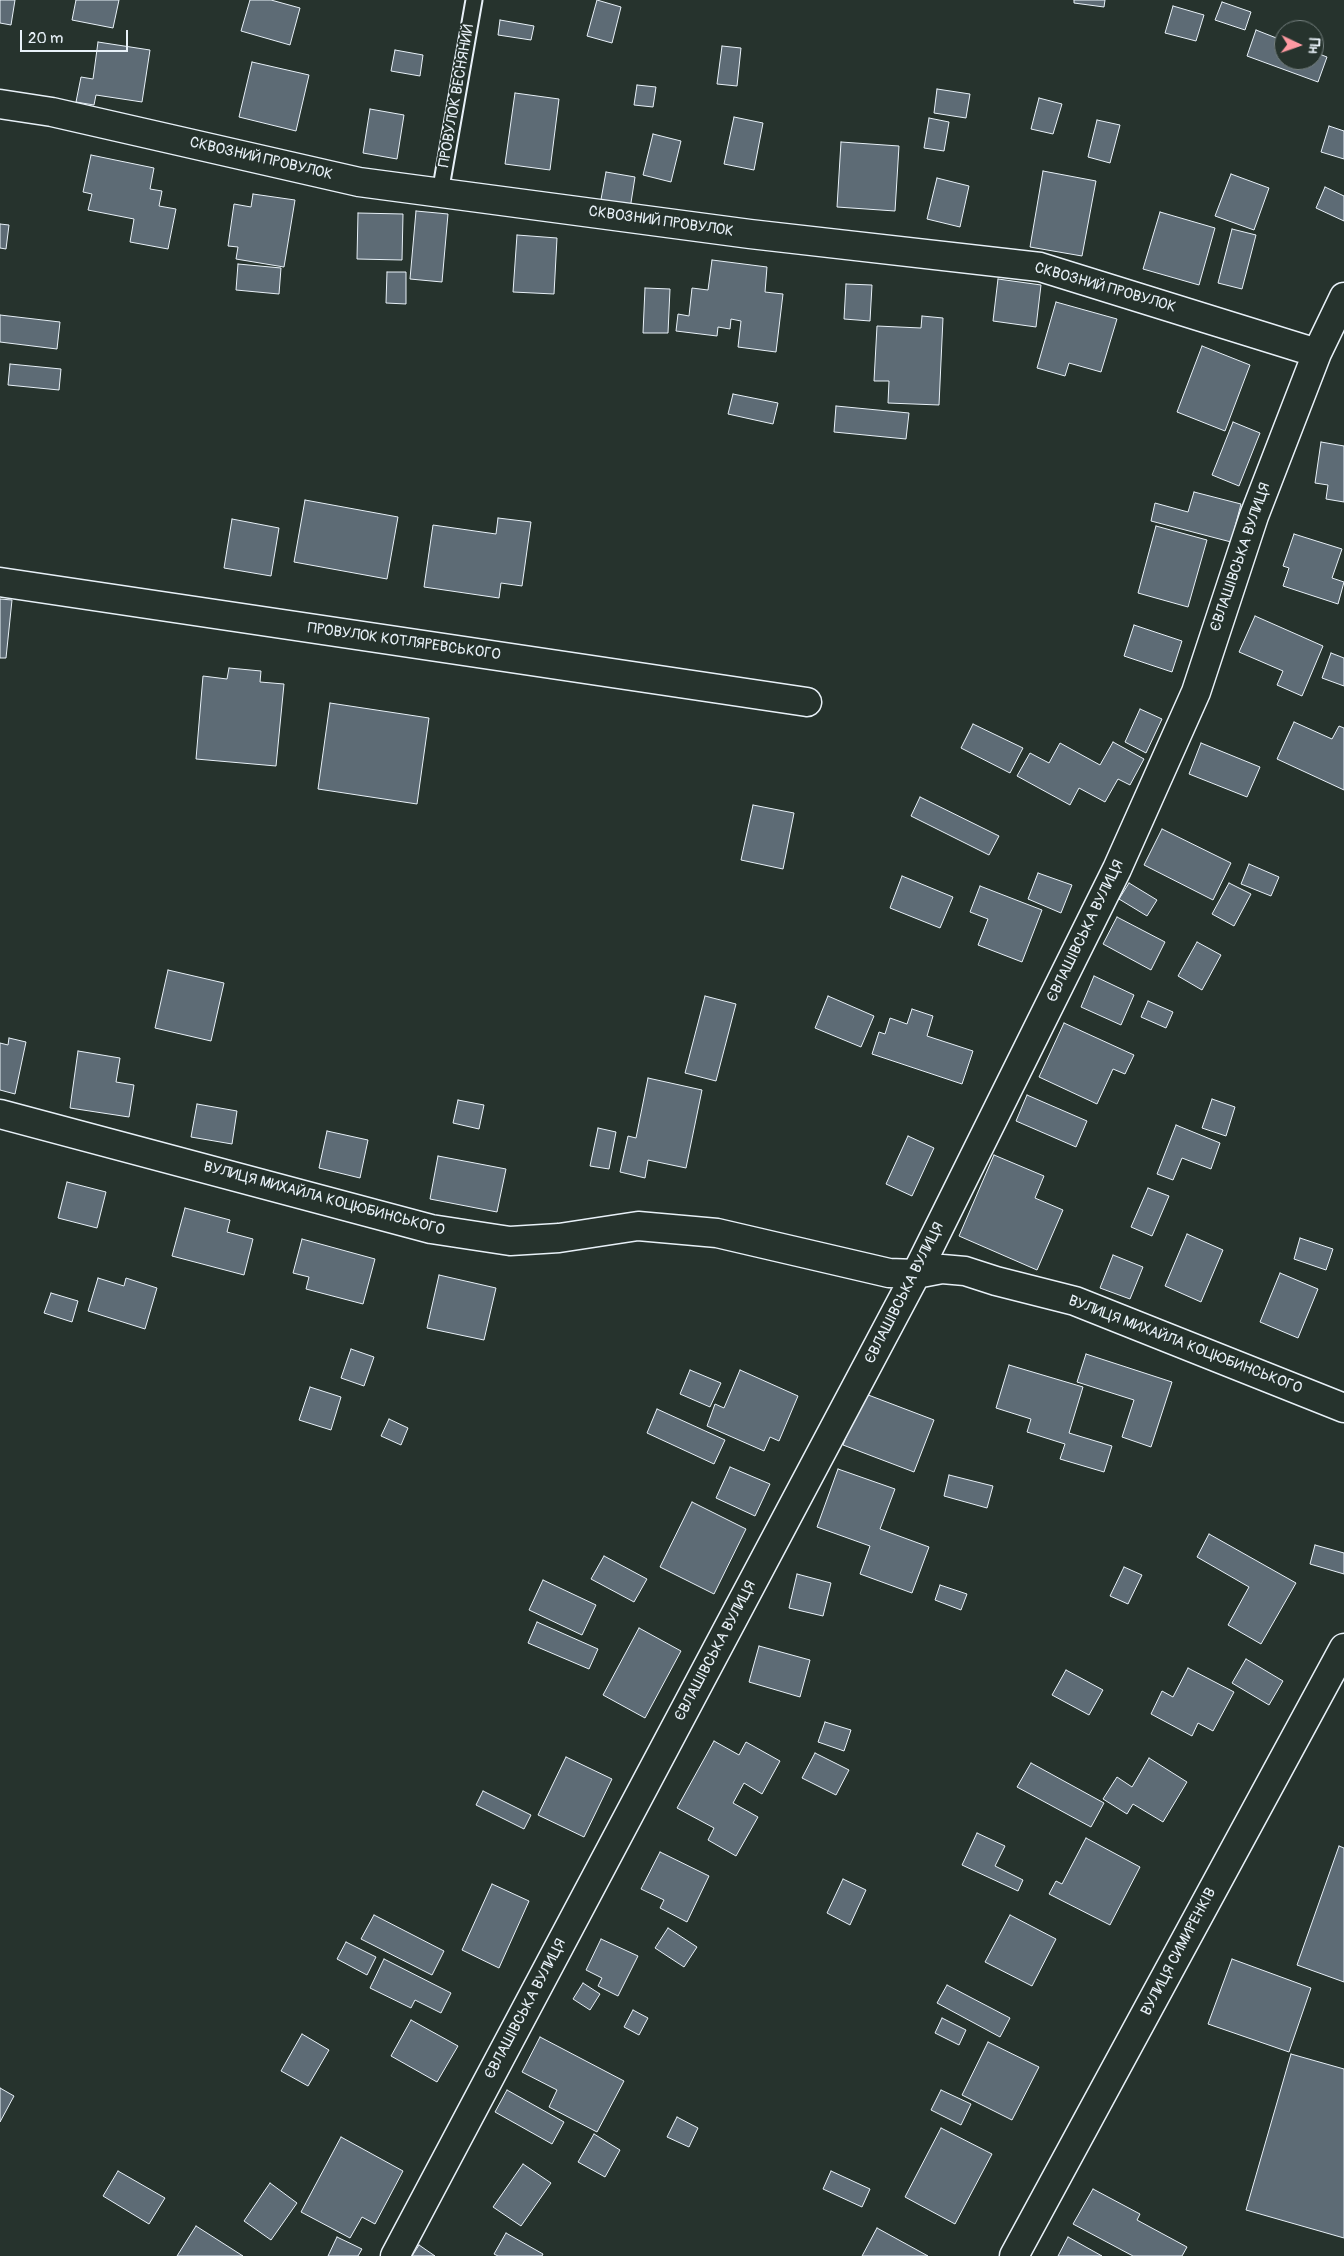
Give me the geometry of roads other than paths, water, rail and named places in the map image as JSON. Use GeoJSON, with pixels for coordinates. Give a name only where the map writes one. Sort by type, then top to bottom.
{"type":"FeatureCollection","features":[{"type":"Feature","properties":{"kind":"street","name":"СКВОЗНИЙ ПРОВУЛОК"},"geometry":{"type":"LineString","coordinates":[[0,104],[52,112],[359,182],[750,234],[1040,267],[1317,353]]}},
{"type":"Feature","properties":{"kind":"street","name":"ЄВЛАШІВСЬКА ВУЛИЦЯ"},"geometry":{"type":"LineString","coordinates":[[394,2256],[916,1274],[1117,869],[1196,692],[1254,516],[1317,353],[1344,297]]}},
{"type":"Feature","properties":{"kind":"street","name":"ПРОВУЛОК КОТЛЯРЕВСЬКОГО"},"geometry":{"type":"LineString","coordinates":[[0,582],[807,702]]}},
{"type":"Feature","properties":{"kind":"street","name":"ВУЛИЦЯ МИХАЙЛА КОЦЮБИНСЬКОГО"},"geometry":{"type":"LineString","coordinates":[[0,1114],[431,1228],[510,1241],[559,1238],[638,1226],[717,1233],[889,1273],[916,1274],[942,1269],[965,1271],[1075,1301],[1344,1408]]}},
{"type":"Feature","properties":{"kind":"street","name":"ВУЛИЦЯ СИМИРЕНКІВ"},"geometry":{"type":"LineString","coordinates":[[1014,2256],[1344,1648]]}},
{"type":"Feature","properties":{"kind":"lane","name":"ПРОВУЛОК ВЕСНЯНИЙ"},"geometry":{"type":"LineString","coordinates":[[440,193],[474,0]]}}]}
